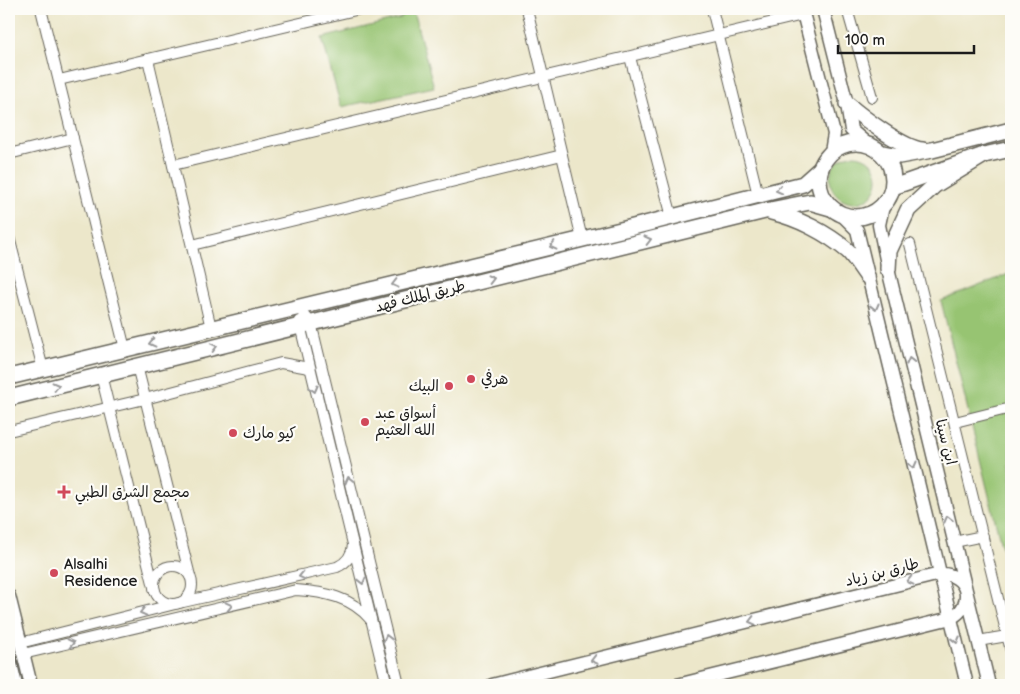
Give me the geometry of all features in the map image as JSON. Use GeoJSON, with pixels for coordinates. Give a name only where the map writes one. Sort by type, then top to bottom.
{"type":"FeatureCollection","features":[{"type":"Feature","properties":{"kind":"main road"},"geometry":{"type":"LineString","coordinates":[[847,104],[904,144],[916,149],[932,150]]}},
{"type":"Feature","properties":{"kind":"main road"},"geometry":{"type":"LineString","coordinates":[[883,153],[890,163],[893,174],[893,187],[889,197],[874,213],[852,217],[836,211],[824,200],[820,190],[819,178],[821,168],[831,152],[841,145],[853,142],[866,143],[883,153],[900,156],[1011,130]]}},
{"type":"Feature","properties":{"kind":"main road"},"geometry":{"type":"LineString","coordinates":[[893,187],[984,155],[1011,149]]}},
{"type":"Feature","properties":{"kind":"main road"},"geometry":{"type":"LineString","coordinates":[[888,269],[889,251],[908,210],[935,185],[984,155]]}},
{"type":"Feature","properties":{"kind":"main road","name":"طريق الملك فهد"},"geometry":{"type":"LineString","coordinates":[[9,377],[803,184],[821,168]]}},
{"type":"Feature","properties":{"kind":"main road","name":"طريق الملك فهد"},"geometry":{"type":"LineString","coordinates":[[9,398],[764,211],[810,202],[836,211]]}},
{"type":"Feature","properties":{"kind":"main road"},"geometry":{"type":"LineString","coordinates":[[764,211],[784,215],[825,234],[849,252],[867,276]]}},
{"type":"Feature","properties":{"kind":"street"},"geometry":{"type":"LineString","coordinates":[[41,9],[126,349]]}},
{"type":"Feature","properties":{"kind":"street"},"geometry":{"type":"LineString","coordinates":[[59,80],[360,9]]}},
{"type":"Feature","properties":{"kind":"street"},"geometry":{"type":"LineString","coordinates":[[526,9],[582,239]]}},
{"type":"Feature","properties":{"kind":"street"},"geometry":{"type":"LineString","coordinates":[[712,9],[758,195]]}},
{"type":"Feature","properties":{"kind":"street"},"geometry":{"type":"LineString","coordinates":[[823,9],[852,130],[866,143]]}},
{"type":"Feature","properties":{"kind":"street"},"geometry":{"type":"LineString","coordinates":[[847,9],[872,97]]}},
{"type":"Feature","properties":{"kind":"street"},"geometry":{"type":"LineString","coordinates":[[173,165],[718,35],[803,12],[834,134],[831,152]]}},
{"type":"Feature","properties":{"kind":"street"},"geometry":{"type":"LineString","coordinates":[[630,56],[672,217]]}},
{"type":"Feature","properties":{"kind":"street"},"geometry":{"type":"LineString","coordinates":[[148,59],[211,328]]}},
{"type":"Feature","properties":{"kind":"street"},"geometry":{"type":"LineString","coordinates":[[9,154],[73,138]]}},
{"type":"Feature","properties":{"kind":"street"},"geometry":{"type":"LineString","coordinates":[[192,245],[562,155]]}},
{"type":"Feature","properties":{"kind":"street","name":"ابن سينا"},"geometry":{"type":"LineString","coordinates":[[882,206],[879,225],[888,269],[989,685]]}},
{"type":"Feature","properties":{"kind":"street"},"geometry":{"type":"LineString","coordinates":[[836,211],[857,230],[967,685]]}},
{"type":"Feature","properties":{"kind":"street"},"geometry":{"type":"LineString","coordinates":[[9,237],[43,369]]}},
{"type":"Feature","properties":{"kind":"street"},"geometry":{"type":"LineString","coordinates":[[910,244],[956,422],[1011,651]]}},
{"type":"Feature","properties":{"kind":"street"},"geometry":{"type":"LineString","coordinates":[[298,307],[305,325],[399,685]]}},
{"type":"Feature","properties":{"kind":"street"},"geometry":{"type":"LineString","coordinates":[[305,325],[309,368],[387,685]]}},
{"type":"Feature","properties":{"kind":"street"},"geometry":{"type":"LineString","coordinates":[[9,431],[145,399],[281,363],[309,368]]}},
{"type":"Feature","properties":{"kind":"street"},"geometry":{"type":"LineString","coordinates":[[137,366],[192,588],[164,621]]}},
{"type":"Feature","properties":{"kind":"street"},"geometry":{"type":"LineString","coordinates":[[101,375],[155,591],[158,596],[178,603],[196,614]]}},
{"type":"Feature","properties":{"kind":"street"},"geometry":{"type":"LineString","coordinates":[[956,422],[1011,408]]}},
{"type":"Feature","properties":{"kind":"street"},"geometry":{"type":"LineString","coordinates":[[954,542],[983,536]]}},
{"type":"Feature","properties":{"kind":"street"},"geometry":{"type":"LineString","coordinates":[[22,648],[178,603],[337,567],[347,560],[353,544]]}},
{"type":"Feature","properties":{"kind":"street"},"geometry":{"type":"LineString","coordinates":[[155,591],[156,578],[163,569],[175,566],[181,568],[190,576]]}},
{"type":"Feature","properties":{"kind":"street","name":"طارق بن زياد"},"geometry":{"type":"LineString","coordinates":[[492,685],[940,574],[954,576],[960,580],[966,592]]}},
{"type":"Feature","properties":{"kind":"street"},"geometry":{"type":"LineString","coordinates":[[22,648],[164,621],[296,590],[327,593],[343,599],[356,606],[372,622]]}},
{"type":"Feature","properties":{"kind":"street"},"geometry":{"type":"LineString","coordinates":[[677,685],[950,618],[961,610],[966,599],[966,592]]}},
{"type":"Feature","properties":{"kind":"street"},"geometry":{"type":"LineString","coordinates":[[9,596],[31,685]]}},
{"type":"Feature","properties":{"kind":"street"},"geometry":{"type":"LineString","coordinates":[[978,641],[1008,636]]}},
{"type":"Feature","properties":{"kind":"street"},"geometry":{"type":"LineString","coordinates":[[9,656],[16,685]]}},
{"type":"Feature","properties":{"kind":"green space"},"geometry":{"type":"Polygon","coordinates":[[[413,11],[434,87],[341,107],[322,38],[401,18],[404,13],[413,11]]]}},
{"type":"Feature","properties":{"kind":"green space"},"geometry":{"type":"Polygon","coordinates":[[[854,155],[863,157],[871,162],[876,170],[878,179],[876,188],[871,196],[863,201],[854,203],[845,201],[837,196],[832,188],[830,179],[832,170],[837,162],[845,157],[854,155]]]}},
{"type":"Feature","properties":{"kind":"green space"},"geometry":{"type":"Polygon","coordinates":[[[1011,273],[1011,585],[941,301],[1011,273]]]}},
{"type":"Feature","properties":{"kind":"place","name":"هرفي"},"geometry":{"type":"Point","coordinates":[471,379]}},
{"type":"Feature","properties":{"kind":"place","name":"البيك"},"geometry":{"type":"Point","coordinates":[449,386]}},
{"type":"Feature","properties":{"kind":"place","name":"أسواق عبد الله العثيم"},"geometry":{"type":"Point","coordinates":[365,422]}},
{"type":"Feature","properties":{"kind":"place","name":"كيو مارك"},"geometry":{"type":"Point","coordinates":[233,433]}},
{"type":"Feature","properties":{"kind":"place","name":"مجمع الشرق الطبي"},"geometry":{"type":"Point","coordinates":[64,492]}},
{"type":"Feature","properties":{"kind":"place","name":"Alsalhi Residence"},"geometry":{"type":"Point","coordinates":[54,573]}}]}
